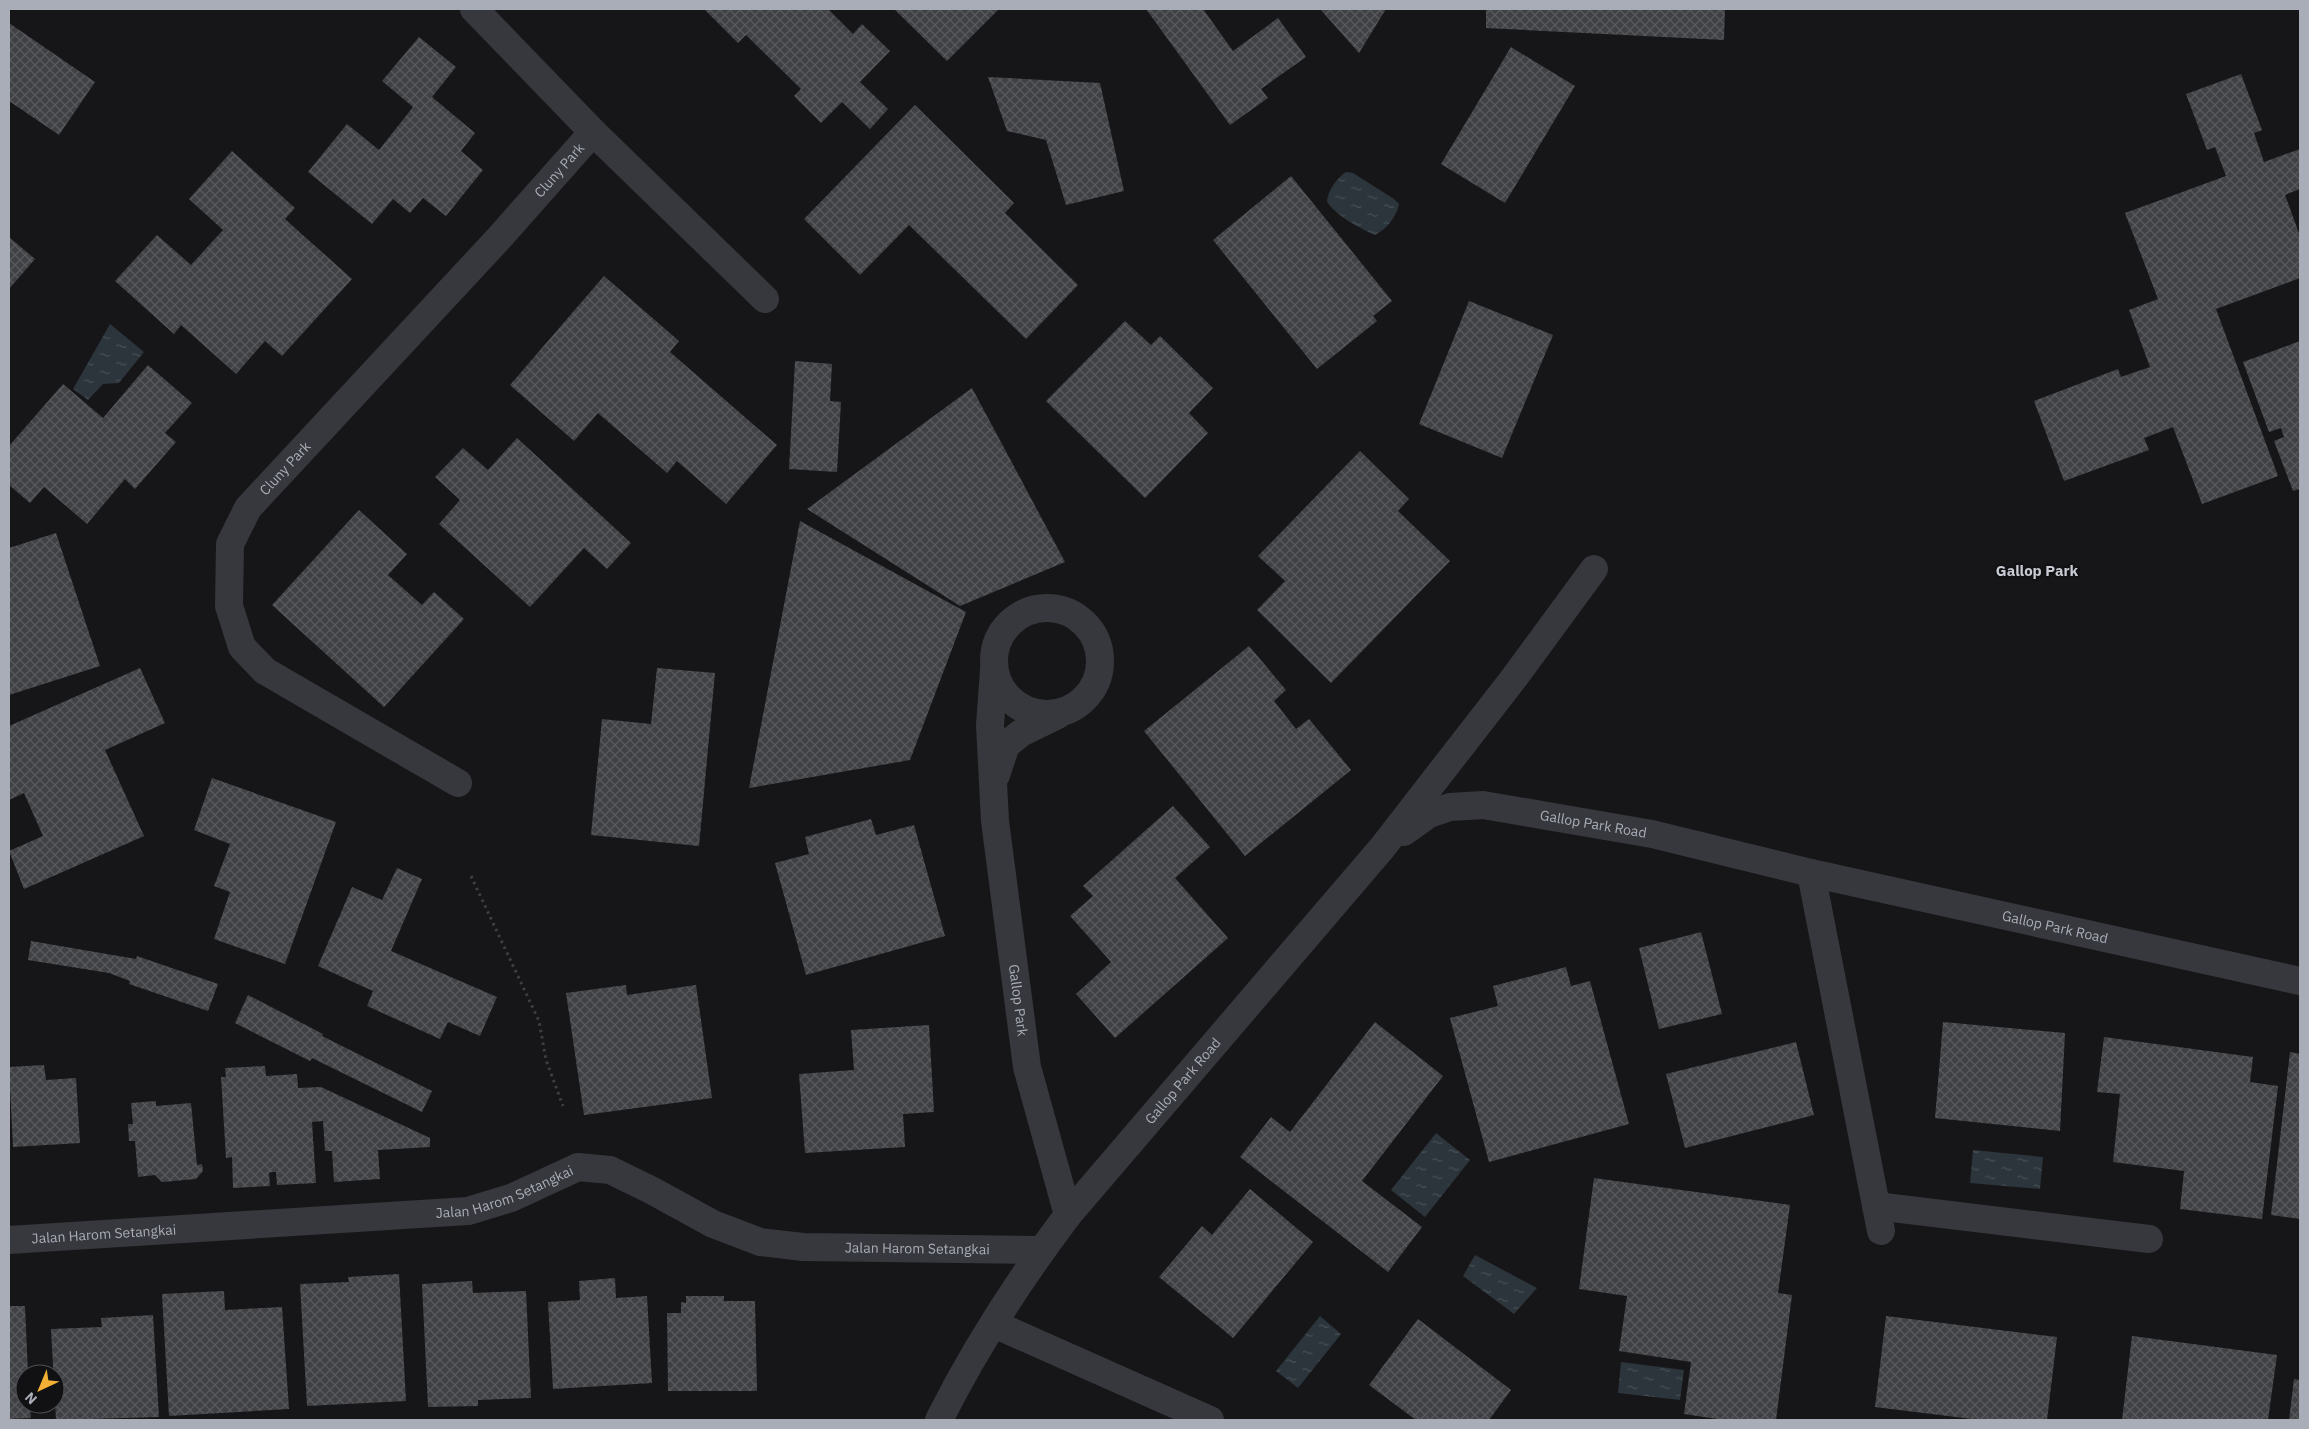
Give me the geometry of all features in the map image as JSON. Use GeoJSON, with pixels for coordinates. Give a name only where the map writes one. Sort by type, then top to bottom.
{"type":"FeatureCollection","features":[{"type":"Feature","properties":{"kind":"street","name":"Cluny Park"},"geometry":{"type":"LineString","coordinates":[[474,9],[593,132],[765,300]]}},
{"type":"Feature","properties":{"kind":"street","name":"Cluny Park"},"geometry":{"type":"LineString","coordinates":[[458,783],[265,671],[255,661],[242,647],[230,606],[230,544],[248,508],[500,237],[593,132]]}},
{"type":"Feature","properties":{"kind":"street","name":"Gallop Park Road"},"geometry":{"type":"LineString","coordinates":[[939,1420],[958,1382],[994,1324],[1042,1250],[1068,1215],[1382,848],[1502,694],[1594,569]]}},
{"type":"Feature","properties":{"kind":"street","name":"Gallop Park"},"geometry":{"type":"LineString","coordinates":[[993,782],[1006,745],[1021,733],[1073,708],[1088,695],[1099,672],[1098,647],[1089,628],[1071,613],[1050,607],[1028,611],[1013,619],[1001,634],[994,652],[990,725],[993,782],[996,821],[1026,1067],[1068,1215]]}},
{"type":"Feature","properties":{"kind":"street"},"geometry":{"type":"LineString","coordinates":[[994,670],[1003,691],[1017,705],[1034,713],[1058,715]]}},
{"type":"Feature","properties":{"kind":"street","name":"Gallop Park Road"},"geometry":{"type":"LineString","coordinates":[[1382,848],[1429,814],[1450,807],[1483,805],[1652,834],[1811,874],[2300,981]]}},
{"type":"Feature","properties":{"kind":"street"},"geometry":{"type":"LineString","coordinates":[[1811,874],[1878,1218],[2149,1239]]}},
{"type":"Feature","properties":{"kind":"street","name":"Jalan Harom Setangkai"},"geometry":{"type":"LineString","coordinates":[[9,1240],[468,1211],[511,1198],[578,1167],[610,1170],[652,1190],[713,1224],[760,1242],[803,1247],[1042,1250]]}},
{"type":"Feature","properties":{"kind":"street"},"geometry":{"type":"LineString","coordinates":[[994,1324],[1210,1420]]}},
{"type":"Feature","properties":{"kind":"path"},"geometry":{"type":"LineString","coordinates":[[472,876],[539,1021],[546,1060],[563,1106]]}},
{"type":"Feature","properties":{"kind":"water"},"geometry":{"type":"Polygon","coordinates":[[[1346,172],[1353,173],[1399,204],[1390,222],[1375,235],[1342,217],[1327,202],[1333,185],[1346,172]]]}},
{"type":"Feature","properties":{"kind":"water"},"geometry":{"type":"Polygon","coordinates":[[[110,324],[144,352],[119,383],[103,384],[88,400],[73,389],[110,324]]]}},
{"type":"Feature","properties":{"kind":"water"},"geometry":{"type":"Polygon","coordinates":[[[1436,1133],[1470,1160],[1425,1217],[1391,1190],[1436,1133]]]}},
{"type":"Feature","properties":{"kind":"water"},"geometry":{"type":"Polygon","coordinates":[[[1973,1150],[2043,1157],[2040,1189],[1970,1183],[1973,1150]]]}},
{"type":"Feature","properties":{"kind":"water"},"geometry":{"type":"Polygon","coordinates":[[[1475,1255],[1537,1288],[1514,1314],[1463,1276],[1475,1255]]]}},
{"type":"Feature","properties":{"kind":"water"},"geometry":{"type":"Polygon","coordinates":[[[1320,1316],[1341,1334],[1298,1388],[1276,1371],[1320,1316]]]}},
{"type":"Feature","properties":{"kind":"water"},"geometry":{"type":"Polygon","coordinates":[[[1621,1362],[1684,1370],[1680,1400],[1618,1393],[1621,1362]]]}},
{"type":"Feature","properties":{"kind":"building"},"geometry":{"type":"Polygon","coordinates":[[[704,9],[828,9],[853,34],[862,24],[890,51],[860,82],[888,109],[870,129],[842,102],[821,123],[794,96],[801,89],[746,35],[738,43],[704,9]]]}},
{"type":"Feature","properties":{"kind":"building"},"geometry":{"type":"Polygon","coordinates":[[[894,9],[999,9],[947,61],[894,9]]]}},
{"type":"Feature","properties":{"kind":"building"},"geometry":{"type":"Polygon","coordinates":[[[1146,9],[1203,9],[1233,51],[1278,18],[1306,57],[1261,89],[1268,98],[1230,125],[1146,9]]]}},
{"type":"Feature","properties":{"kind":"building"},"geometry":{"type":"Polygon","coordinates":[[[1320,9],[1386,9],[1359,53],[1320,9]]]}},
{"type":"Feature","properties":{"kind":"building"},"geometry":{"type":"Polygon","coordinates":[[[1486,9],[1725,9],[1724,40],[1486,28],[1486,9]]]}},
{"type":"Feature","properties":{"kind":"building"},"geometry":{"type":"Polygon","coordinates":[[[9,23],[95,82],[59,135],[9,101],[9,23]]]}},
{"type":"Feature","properties":{"kind":"building"},"geometry":{"type":"Polygon","coordinates":[[[419,37],[456,67],[432,97],[475,133],[461,151],[483,170],[446,216],[423,198],[410,213],[393,199],[372,224],[308,172],[347,124],[379,150],[413,107],[382,81],[419,37]]]}},
{"type":"Feature","properties":{"kind":"building"},"geometry":{"type":"Polygon","coordinates":[[[1511,47],[1575,86],[1505,203],[1441,164],[1511,47]]]}},
{"type":"Feature","properties":{"kind":"building"},"geometry":{"type":"Polygon","coordinates":[[[2241,74],[2262,130],[2254,133],[2264,162],[2300,149],[2300,189],[2285,195],[2300,236],[2300,278],[2216,309],[2278,476],[2202,504],[2173,427],[2144,438],[2149,450],[2064,481],[2034,401],[2118,369],[2121,377],[2150,367],[2129,310],[2158,299],[2125,213],[2226,176],[2215,147],[2207,150],[2186,94],[2241,74]]]}},
{"type":"Feature","properties":{"kind":"building"},"geometry":{"type":"Polygon","coordinates":[[[988,77],[1100,83],[1124,191],[1066,205],[1046,140],[1007,131],[988,77]]]}},
{"type":"Feature","properties":{"kind":"building"},"geometry":{"type":"Polygon","coordinates":[[[915,105],[1014,203],[1005,213],[1078,285],[1026,339],[909,225],[860,275],[804,219],[915,105]]]}},
{"type":"Feature","properties":{"kind":"building"},"geometry":{"type":"Polygon","coordinates":[[[232,151],[295,208],[285,219],[352,279],[282,356],[265,341],[236,374],[181,325],[174,334],[115,281],[157,235],[191,265],[223,230],[189,199],[232,151]]]}},
{"type":"Feature","properties":{"kind":"building"},"geometry":{"type":"Polygon","coordinates":[[[1291,176],[1392,301],[1373,316],[1377,321],[1317,369],[1213,240],[1291,176]]]}},
{"type":"Feature","properties":{"kind":"building"},"geometry":{"type":"Polygon","coordinates":[[[9,237],[35,259],[9,289],[9,237]]]}},
{"type":"Feature","properties":{"kind":"building"},"geometry":{"type":"Polygon","coordinates":[[[604,276],[679,341],[670,352],[777,445],[726,504],[677,461],[667,473],[598,413],[574,441],[510,385],[604,276]]]}},
{"type":"Feature","properties":{"kind":"building"},"geometry":{"type":"Polygon","coordinates":[[[1469,301],[1553,335],[1502,458],[1419,424],[1469,301]]]}},
{"type":"Feature","properties":{"kind":"building"},"geometry":{"type":"Polygon","coordinates":[[[1125,321],[1151,345],[1160,336],[1213,388],[1189,413],[1208,433],[1145,498],[1046,401],[1125,321]]]}},
{"type":"Feature","properties":{"kind":"building"},"geometry":{"type":"Polygon","coordinates":[[[2300,341],[2300,489],[2293,491],[2274,441],[2284,437],[2281,428],[2269,432],[2243,362],[2300,341]]]}},
{"type":"Feature","properties":{"kind":"building"},"geometry":{"type":"Polygon","coordinates":[[[795,361],[832,364],[830,401],[841,402],[837,472],[789,469],[795,361]]]}},
{"type":"Feature","properties":{"kind":"building"},"geometry":{"type":"Polygon","coordinates":[[[148,365],[192,403],[165,433],[176,442],[135,489],[125,479],[87,524],[44,487],[30,503],[9,485],[9,446],[63,384],[103,418],[148,365]]]}},
{"type":"Feature","properties":{"kind":"building"},"geometry":{"type":"Polygon","coordinates":[[[972,388],[1065,562],[960,606],[807,509],[972,388]]]}},
{"type":"Feature","properties":{"kind":"building"},"geometry":{"type":"Polygon","coordinates":[[[517,438],[631,543],[607,569],[584,548],[530,607],[439,524],[460,500],[435,477],[463,448],[488,470],[517,438]]]}},
{"type":"Feature","properties":{"kind":"building"},"geometry":{"type":"Polygon","coordinates":[[[1360,451],[1409,499],[1398,511],[1450,561],[1331,683],[1257,610],[1285,581],[1258,556],[1360,451]]]}},
{"type":"Feature","properties":{"kind":"building"},"geometry":{"type":"Polygon","coordinates":[[[359,510],[407,554],[388,575],[422,605],[434,592],[464,619],[384,707],[272,605],[359,510]]]}},
{"type":"Feature","properties":{"kind":"building"},"geometry":{"type":"Polygon","coordinates":[[[800,521],[966,612],[910,760],[749,788],[800,521]]]}},
{"type":"Feature","properties":{"kind":"building"},"geometry":{"type":"Polygon","coordinates":[[[56,533],[100,666],[9,695],[9,548],[56,533]]]}},
{"type":"Feature","properties":{"kind":"building"},"geometry":{"type":"Polygon","coordinates":[[[1249,646],[1286,690],[1274,701],[1296,729],[1309,719],[1351,770],[1245,856],[1144,731],[1249,646]]]}},
{"type":"Feature","properties":{"kind":"building"},"geometry":{"type":"Polygon","coordinates":[[[140,668],[165,723],[105,750],[144,836],[24,889],[9,851],[43,836],[24,793],[9,800],[9,726],[140,668]]]}},
{"type":"Feature","properties":{"kind":"building"},"geometry":{"type":"Polygon","coordinates":[[[657,668],[715,673],[699,846],[591,835],[602,719],[651,724],[657,668]]]}},
{"type":"Feature","properties":{"kind":"building"},"geometry":{"type":"Polygon","coordinates":[[[212,778],[336,822],[285,964],[214,939],[230,892],[214,886],[230,844],[194,830],[212,778]]]}},
{"type":"Feature","properties":{"kind":"building"},"geometry":{"type":"Polygon","coordinates":[[[1173,806],[1210,847],[1175,878],[1228,938],[1115,1038],[1076,994],[1111,962],[1070,916],[1093,896],[1083,886],[1173,806]]]}},
{"type":"Feature","properties":{"kind":"building"},"geometry":{"type":"Polygon","coordinates":[[[871,819],[876,835],[914,825],[945,936],[806,975],[775,863],[809,854],[805,837],[871,819]]]}},
{"type":"Feature","properties":{"kind":"building"},"geometry":{"type":"Polygon","coordinates":[[[397,868],[422,879],[391,951],[497,997],[480,1036],[448,1022],[440,1039],[367,1006],[373,991],[318,966],[352,887],[382,900],[397,868]]]}},
{"type":"Feature","properties":{"kind":"building"},"geometry":{"type":"Polygon","coordinates":[[[1701,932],[1722,1014],[1659,1029],[1639,948],[1701,932]]]}},
{"type":"Feature","properties":{"kind":"building"},"geometry":{"type":"Polygon","coordinates":[[[31,941],[136,959],[137,956],[218,984],[208,1011],[129,984],[130,981],[109,973],[28,960],[31,941]]]}},
{"type":"Feature","properties":{"kind":"building"},"geometry":{"type":"Polygon","coordinates":[[[1566,967],[1571,986],[1590,981],[1629,1124],[1489,1162],[1450,1018],[1498,1006],[1493,986],[1566,967]]]}},
{"type":"Feature","properties":{"kind":"building"},"geometry":{"type":"Polygon","coordinates":[[[626,985],[627,995],[696,985],[712,1098],[584,1115],[566,993],[626,985]]]}},
{"type":"Feature","properties":{"kind":"building"},"geometry":{"type":"Polygon","coordinates":[[[248,995],[323,1034],[322,1036],[432,1091],[422,1112],[312,1058],[310,1061],[235,1023],[248,995]]]}},
{"type":"Feature","properties":{"kind":"building"},"geometry":{"type":"Polygon","coordinates":[[[1375,1022],[1443,1076],[1362,1181],[1422,1227],[1388,1272],[1240,1157],[1271,1117],[1290,1132],[1375,1022]]]}},
{"type":"Feature","properties":{"kind":"building"},"geometry":{"type":"Polygon","coordinates":[[[1943,1022],[2065,1033],[2060,1131],[1935,1118],[1943,1022]]]}},
{"type":"Feature","properties":{"kind":"building"},"geometry":{"type":"Polygon","coordinates":[[[929,1025],[934,1112],[903,1114],[905,1147],[805,1153],[799,1074],[854,1070],[851,1030],[929,1025]]]}},
{"type":"Feature","properties":{"kind":"building"},"geometry":{"type":"Polygon","coordinates":[[[2104,1037],[2253,1057],[2250,1082],[2278,1086],[2262,1219],[2180,1209],[2184,1171],[2113,1162],[2120,1094],[2097,1092],[2104,1037]]]}},
{"type":"Feature","properties":{"kind":"building"},"geometry":{"type":"Polygon","coordinates":[[[1796,1042],[1814,1115],[1685,1148],[1666,1074],[1796,1042]]]}},
{"type":"Feature","properties":{"kind":"building"},"geometry":{"type":"Polygon","coordinates":[[[2290,1052],[2300,1054],[2300,1219],[2271,1215],[2290,1052]]]}},
{"type":"Feature","properties":{"kind":"building"},"geometry":{"type":"Polygon","coordinates":[[[44,1065],[46,1080],[76,1078],[80,1143],[13,1147],[9,1067],[44,1065]]]}},
{"type":"Feature","properties":{"kind":"building"},"geometry":{"type":"Polygon","coordinates":[[[265,1066],[266,1076],[297,1074],[298,1088],[321,1087],[430,1138],[430,1147],[378,1150],[380,1179],[334,1182],[332,1151],[325,1151],[323,1121],[312,1122],[316,1183],[277,1185],[276,1172],[272,1172],[269,1173],[270,1186],[233,1188],[232,1157],[226,1158],[221,1077],[226,1077],[225,1068],[265,1066]]]}},
{"type":"Feature","properties":{"kind":"building"},"geometry":{"type":"Polygon","coordinates":[[[156,1101],[156,1106],[191,1103],[197,1165],[202,1164],[203,1171],[196,1179],[162,1182],[155,1175],[138,1177],[135,1141],[129,1141],[128,1124],[133,1124],[131,1103],[156,1101]]]}},
{"type":"Feature","properties":{"kind":"building"},"geometry":{"type":"Polygon","coordinates":[[[1594,1178],[1790,1205],[1778,1293],[1792,1295],[1776,1420],[1724,1420],[1684,1414],[1691,1362],[1619,1351],[1627,1296],[1579,1289],[1594,1178]]]}},
{"type":"Feature","properties":{"kind":"building"},"geometry":{"type":"Polygon","coordinates":[[[1250,1189],[1313,1242],[1233,1338],[1159,1277],[1202,1226],[1212,1235],[1250,1189]]]}},
{"type":"Feature","properties":{"kind":"building"},"geometry":{"type":"Polygon","coordinates":[[[399,1274],[406,1401],[307,1406],[300,1284],[349,1282],[348,1277],[399,1274]]]}},
{"type":"Feature","properties":{"kind":"building"},"geometry":{"type":"Polygon","coordinates":[[[615,1278],[616,1298],[647,1296],[652,1383],[553,1389],[548,1302],[580,1300],[579,1281],[615,1278]]]}},
{"type":"Feature","properties":{"kind":"building"},"geometry":{"type":"Polygon","coordinates":[[[472,1281],[473,1293],[526,1291],[531,1398],[478,1400],[478,1406],[428,1407],[422,1284],[472,1281]]]}},
{"type":"Feature","properties":{"kind":"building"},"geometry":{"type":"Polygon","coordinates":[[[224,1291],[225,1310],[282,1307],[289,1409],[169,1416],[162,1294],[224,1291]]]}},
{"type":"Feature","properties":{"kind":"building"},"geometry":{"type":"Polygon","coordinates":[[[686,1296],[724,1296],[724,1301],[755,1301],[757,1391],[668,1391],[667,1313],[681,1313],[681,1302],[686,1303],[686,1296]]]}},
{"type":"Feature","properties":{"kind":"building"},"geometry":{"type":"Polygon","coordinates":[[[9,1306],[25,1306],[28,1364],[15,1364],[15,1414],[31,1414],[31,1418],[9,1419],[9,1306]]]}},
{"type":"Feature","properties":{"kind":"building"},"geometry":{"type":"Polygon","coordinates":[[[153,1315],[159,1417],[56,1420],[56,1414],[65,1414],[65,1364],[53,1364],[51,1329],[102,1327],[101,1318],[153,1315]]]}},
{"type":"Feature","properties":{"kind":"building"},"geometry":{"type":"Polygon","coordinates":[[[1886,1316],[2057,1337],[2047,1420],[1980,1420],[1875,1407],[1886,1316]]]}},
{"type":"Feature","properties":{"kind":"building"},"geometry":{"type":"Polygon","coordinates":[[[1418,1319],[1511,1390],[1489,1420],[1416,1420],[1369,1385],[1418,1319]]]}},
{"type":"Feature","properties":{"kind":"building"},"geometry":{"type":"Polygon","coordinates":[[[2132,1336],[2277,1355],[2268,1420],[2122,1420],[2132,1336]]]}},
{"type":"Feature","properties":{"kind":"building"},"geometry":{"type":"Polygon","coordinates":[[[2294,1379],[2300,1380],[2300,1420],[2289,1420],[2294,1379]]]}},
{"type":"Feature","properties":{"kind":"district","name":"Gallop Park"},"geometry":{"type":"Point","coordinates":[2037,571]}}]}
